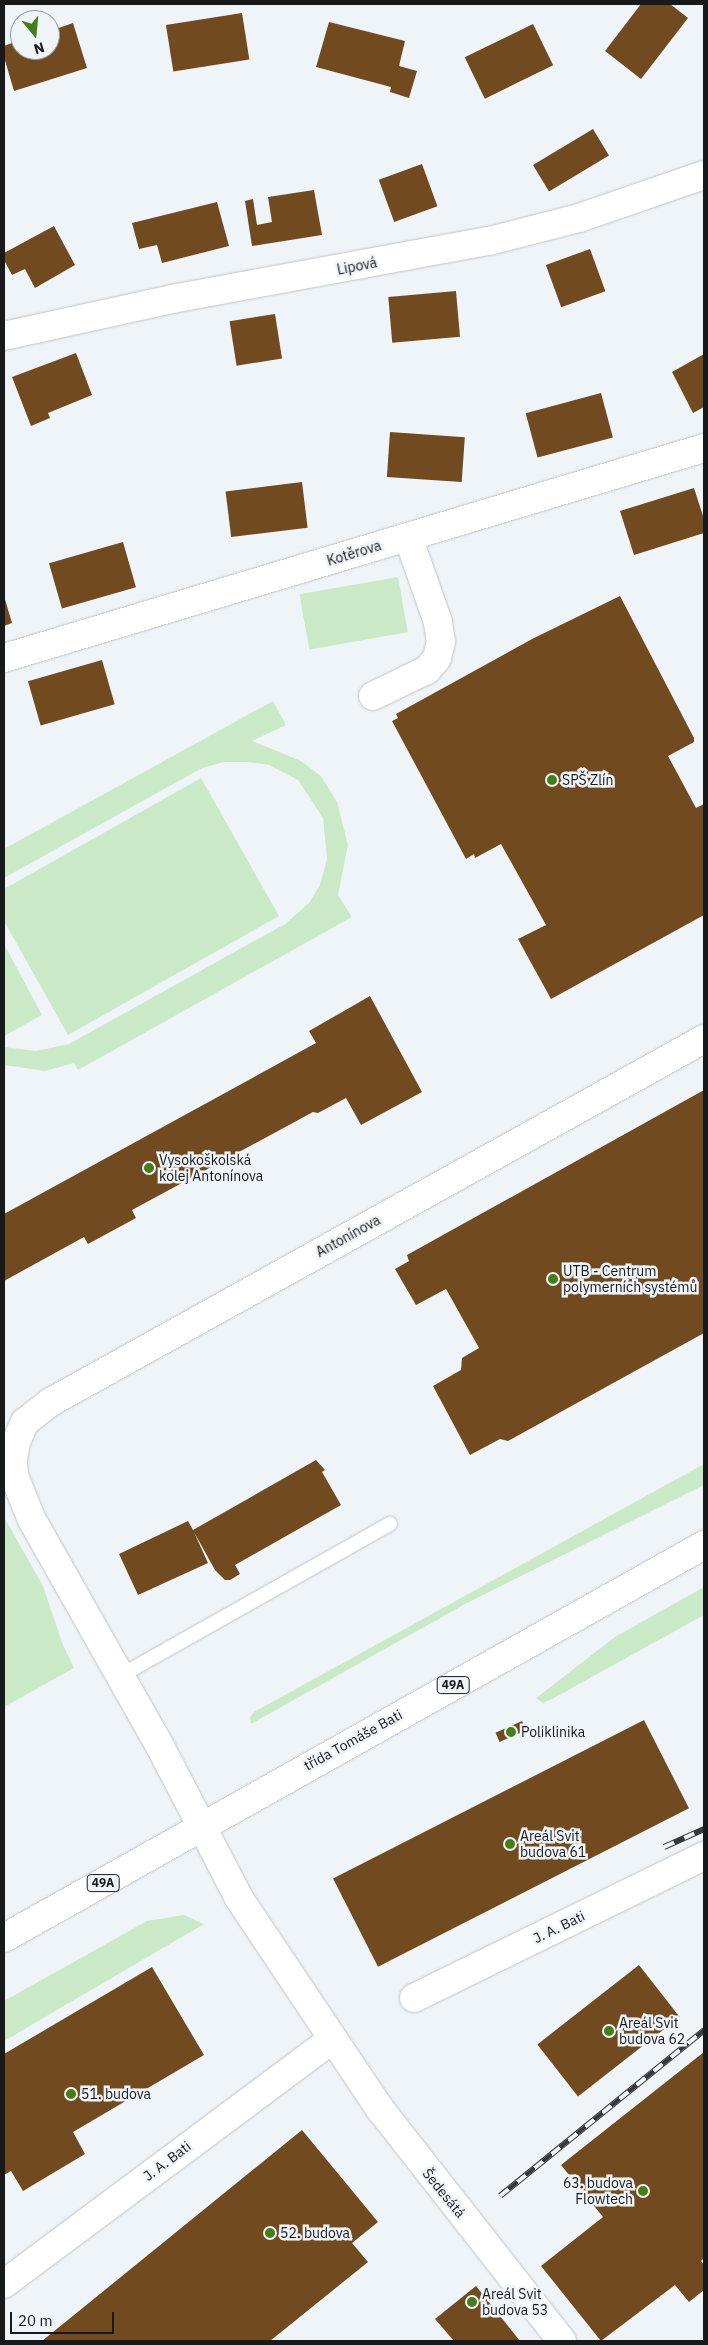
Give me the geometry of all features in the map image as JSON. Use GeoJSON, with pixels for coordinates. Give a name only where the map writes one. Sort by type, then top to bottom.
{"type":"FeatureCollection","features":[{"type":"Feature","properties":{"kind":"street","name":"Lipová"},"geometry":{"type":"LineString","coordinates":[[4,336],[172,299],[489,241],[579,218],[704,175]]}},
{"type":"Feature","properties":{"kind":"street","name":"Kotěrova"},"geometry":{"type":"LineString","coordinates":[[4,658],[704,448]]}},
{"type":"Feature","properties":{"kind":"street"},"geometry":{"type":"LineString","coordinates":[[373,696],[427,670],[437,658],[441,642],[438,622],[408,536]]}},
{"type":"Feature","properties":{"kind":"street","name":"Antonínova"},"geometry":{"type":"LineString","coordinates":[[10,1440],[25,1422],[51,1402],[704,1039]]}},
{"type":"Feature","properties":{"kind":"street","name":"Šedesátá"},"geometry":{"type":"LineString","coordinates":[[10,1440],[14,1476],[22,1501],[202,1826],[239,1898],[331,2040],[420,2163],[562,2341]]}},
{"type":"Feature","properties":{"kind":"street","name":"třída Tomáše Bati"},"geometry":{"type":"LineString","coordinates":[[4,1938],[704,1544]]}},
{"type":"Feature","properties":{"kind":"street","name":"J. A. Bati"},"geometry":{"type":"LineString","coordinates":[[414,1998],[704,1856]]}},
{"type":"Feature","properties":{"kind":"street","name":"J. A. Bati"},"geometry":{"type":"LineString","coordinates":[[4,2284],[331,2040]]}},
{"type":"Feature","properties":{"kind":"lane"},"geometry":{"type":"LineString","coordinates":[[120,1676],[390,1524]]}},
{"type":"Feature","properties":{"kind":"green space"},"geometry":{"type":"Polygon","coordinates":[[[398,577],[408,632],[309,650],[300,594],[398,577]]]}},
{"type":"Feature","properties":{"kind":"green space"},"geometry":{"type":"Polygon","coordinates":[[[273,701],[286,725],[252,741],[301,761],[321,776],[337,802],[348,845],[338,895],[352,917],[78,1070],[74,1063],[45,1071],[4,1065],[4,1047],[36,1051],[69,1044],[285,924],[309,903],[320,885],[327,859],[323,818],[298,780],[269,765],[248,762],[224,762],[202,768],[4,878],[4,849],[273,701]]]}},
{"type":"Feature","properties":{"kind":"green space"},"geometry":{"type":"Polygon","coordinates":[[[201,778],[279,916],[68,1035],[4,921],[4,889],[201,778]]]}},
{"type":"Feature","properties":{"kind":"green space"},"geometry":{"type":"Polygon","coordinates":[[[4,944],[42,1015],[4,1036],[4,944]]]}},
{"type":"Feature","properties":{"kind":"green space"},"geometry":{"type":"Polygon","coordinates":[[[704,1464],[704,1485],[467,1603],[251,1724],[250,1717],[254,1712],[704,1464]]]}},
{"type":"Feature","properties":{"kind":"green space"},"geometry":{"type":"Polygon","coordinates":[[[4,1517],[43,1586],[63,1645],[74,1668],[4,1707],[4,1517]]]}},
{"type":"Feature","properties":{"kind":"green space"},"geometry":{"type":"Polygon","coordinates":[[[704,1587],[704,1615],[552,1699],[543,1703],[536,1698],[615,1637],[704,1587]]]}},
{"type":"Feature","properties":{"kind":"green space"},"geometry":{"type":"Polygon","coordinates":[[[184,1915],[204,1924],[4,2041],[4,2001],[147,1921],[184,1915]]]}},
{"type":"Feature","properties":{"kind":"building"},"geometry":{"type":"Polygon","coordinates":[[[641,4],[670,4],[688,18],[641,79],[605,51],[641,4]]]}},
{"type":"Feature","properties":{"kind":"building"},"geometry":{"type":"Polygon","coordinates":[[[242,13],[249,59],[173,71],[166,25],[242,13]]]}},
{"type":"Feature","properties":{"kind":"building"},"geometry":{"type":"Polygon","coordinates":[[[329,22],[405,41],[399,66],[417,71],[409,98],[390,92],[391,87],[316,67],[329,22]]]}},
{"type":"Feature","properties":{"kind":"building"},"geometry":{"type":"Polygon","coordinates":[[[73,23],[87,68],[14,91],[4,57],[4,46],[10,44],[10,60],[60,60],[60,28],[73,23]]]}},
{"type":"Feature","properties":{"kind":"building"},"geometry":{"type":"Polygon","coordinates":[[[533,24],[553,65],[485,99],[465,57],[533,24]]]}},
{"type":"Feature","properties":{"kind":"building"},"geometry":{"type":"Polygon","coordinates":[[[593,129],[609,156],[549,192],[533,165],[593,129]]]}},
{"type":"Feature","properties":{"kind":"building"},"geometry":{"type":"Polygon","coordinates":[[[422,164],[437,206],[394,222],[379,180],[422,164]]]}},
{"type":"Feature","properties":{"kind":"building"},"geometry":{"type":"Polygon","coordinates":[[[314,190],[322,235],[252,246],[245,201],[253,199],[257,225],[272,222],[268,197],[314,190]]]}},
{"type":"Feature","properties":{"kind":"building"},"geometry":{"type":"Polygon","coordinates":[[[217,202],[229,246],[162,263],[157,245],[139,249],[132,223],[217,202]]]}},
{"type":"Feature","properties":{"kind":"building"},"geometry":{"type":"Polygon","coordinates":[[[54,226],[75,265],[35,288],[25,269],[12,275],[4,260],[4,253],[54,226]]]}},
{"type":"Feature","properties":{"kind":"building"},"geometry":{"type":"Polygon","coordinates":[[[590,249],[605,291],[561,307],[546,265],[590,249]]]}},
{"type":"Feature","properties":{"kind":"building"},"geometry":{"type":"Polygon","coordinates":[[[456,291],[460,337],[392,343],[388,297],[456,291]]]}},
{"type":"Feature","properties":{"kind":"building"},"geometry":{"type":"Polygon","coordinates":[[[275,314],[282,358],[237,366],[230,321],[275,314]]]}},
{"type":"Feature","properties":{"kind":"building"},"geometry":{"type":"Polygon","coordinates":[[[76,353],[92,395],[48,413],[50,418],[31,426],[12,377],[76,353]]]}},
{"type":"Feature","properties":{"kind":"building"},"geometry":{"type":"Polygon","coordinates":[[[704,354],[704,407],[693,413],[672,372],[704,354]]]}},
{"type":"Feature","properties":{"kind":"building"},"geometry":{"type":"Polygon","coordinates":[[[601,393],[613,437],[538,458],[526,413],[601,393]]]}},
{"type":"Feature","properties":{"kind":"building"},"geometry":{"type":"Polygon","coordinates":[[[390,432],[465,437],[462,482],[387,477],[390,432]]]}},
{"type":"Feature","properties":{"kind":"building"},"geometry":{"type":"Polygon","coordinates":[[[302,482],[308,528],[231,537],[226,491],[302,482]]]}},
{"type":"Feature","properties":{"kind":"building"},"geometry":{"type":"Polygon","coordinates":[[[694,488],[704,519],[704,533],[634,555],[620,511],[694,488]]]}},
{"type":"Feature","properties":{"kind":"building"},"geometry":{"type":"Polygon","coordinates":[[[123,542],[136,587],[62,608],[49,563],[123,542]]]}},
{"type":"Feature","properties":{"kind":"building"},"geometry":{"type":"Polygon","coordinates":[[[4,596],[12,623],[4,626],[4,596]]]}},
{"type":"Feature","properties":{"kind":"building","name":"SPŠ Zlín"},"geometry":{"type":"Polygon","coordinates":[[[620,596],[694,738],[694,742],[668,756],[696,808],[704,804],[704,915],[551,999],[518,939],[546,925],[501,844],[475,858],[474,854],[466,859],[392,721],[398,718],[396,714],[534,638],[620,596]]]}},
{"type":"Feature","properties":{"kind":"building"},"geometry":{"type":"Polygon","coordinates":[[[102,660],[115,704],[41,725],[28,681],[102,660]]]}},
{"type":"Feature","properties":{"kind":"building","name":"Vysokoškolská kolej Antonínova"},"geometry":{"type":"Polygon","coordinates":[[[370,996],[422,1092],[361,1125],[346,1098],[318,1113],[313,1112],[132,1210],[136,1218],[88,1244],[84,1237],[4,1281],[4,1214],[316,1043],[309,1031],[370,996]]]}},
{"type":"Feature","properties":{"kind":"building","name":"UTB - Centrum polymerních systémů"},"geometry":{"type":"Polygon","coordinates":[[[704,1090],[704,1333],[508,1441],[500,1439],[470,1455],[433,1386],[461,1370],[462,1358],[479,1348],[446,1289],[416,1305],[395,1269],[409,1261],[407,1255],[704,1090]]]}},
{"type":"Feature","properties":{"kind":"building"},"geometry":{"type":"Polygon","coordinates":[[[316,1460],[325,1470],[322,1472],[341,1505],[235,1565],[240,1574],[230,1580],[225,1580],[215,1570],[194,1532],[208,1563],[138,1595],[119,1554],[188,1521],[193,1530],[316,1460]]]}},
{"type":"Feature","properties":{"kind":"building","name":"Areál Svit budova 61"},"geometry":{"type":"Polygon","coordinates":[[[644,1720],[689,1808],[378,1967],[333,1878],[644,1720]]]}},
{"type":"Feature","properties":{"kind":"building","name":"Poliklinika"},"geometry":{"type":"Polygon","coordinates":[[[522,1721],[526,1730],[500,1742],[496,1733],[522,1721]]]}},
{"type":"Feature","properties":{"kind":"building","name":"Areál Svit budova 62"},"geometry":{"type":"Polygon","coordinates":[[[639,1965],[680,2017],[578,2096],[537,2044],[639,1965]]]}},
{"type":"Feature","properties":{"kind":"building","name":"51. budova"},"geometry":{"type":"Polygon","coordinates":[[[152,1967],[204,2055],[73,2132],[85,2154],[23,2191],[11,2171],[4,2175],[4,2054],[152,1967]]]}},
{"type":"Feature","properties":{"kind":"building","name":"63. budova Flowtech"},"geometry":{"type":"Polygon","coordinates":[[[704,2052],[704,2258],[701,2261],[704,2265],[704,2290],[689,2302],[675,2285],[601,2341],[541,2266],[603,2217],[561,2165],[704,2052]]]}},
{"type":"Feature","properties":{"kind":"building","name":"52. budova"},"geometry":{"type":"Polygon","coordinates":[[[302,2130],[378,2222],[352,2243],[368,2262],[270,2341],[42,2341],[302,2130]]]}},
{"type":"Feature","properties":{"kind":"building","name":"Areál Svit budova 53"},"geometry":{"type":"Polygon","coordinates":[[[476,2286],[520,2341],[454,2341],[435,2319],[476,2286]]]}},
{"type":"Feature","properties":{"kind":"railway"},"geometry":{"type":"LineString","coordinates":[[664,1847],[704,1829]]}},
{"type":"Feature","properties":{"kind":"railway"},"geometry":{"type":"LineString","coordinates":[[500,2196],[704,2030]]}},
{"type":"Feature","properties":{"kind":"place","name":"SPŠ Zlín"},"geometry":{"type":"Point","coordinates":[552,780]}},
{"type":"Feature","properties":{"kind":"place","name":"Vysokoškolská kolej Antonínova"},"geometry":{"type":"Point","coordinates":[149,1168]}},
{"type":"Feature","properties":{"kind":"place","name":"UTB - Centrum polymerních systémů"},"geometry":{"type":"Point","coordinates":[553,1279]}},
{"type":"Feature","properties":{"kind":"place","name":"Poliklinika"},"geometry":{"type":"Point","coordinates":[511,1732]}},
{"type":"Feature","properties":{"kind":"place","name":"Areál Svit budova 61"},"geometry":{"type":"Point","coordinates":[510,1844]}},
{"type":"Feature","properties":{"kind":"place","name":"Areál Svit budova 62"},"geometry":{"type":"Point","coordinates":[609,2031]}},
{"type":"Feature","properties":{"kind":"place","name":"51. budova"},"geometry":{"type":"Point","coordinates":[71,2094]}},
{"type":"Feature","properties":{"kind":"place","name":"63. budova Flowtech"},"geometry":{"type":"Point","coordinates":[643,2191]}},
{"type":"Feature","properties":{"kind":"place","name":"52. budova"},"geometry":{"type":"Point","coordinates":[270,2233]}},
{"type":"Feature","properties":{"kind":"place","name":"Areál Svit budova 53"},"geometry":{"type":"Point","coordinates":[472,2302]}}]}
